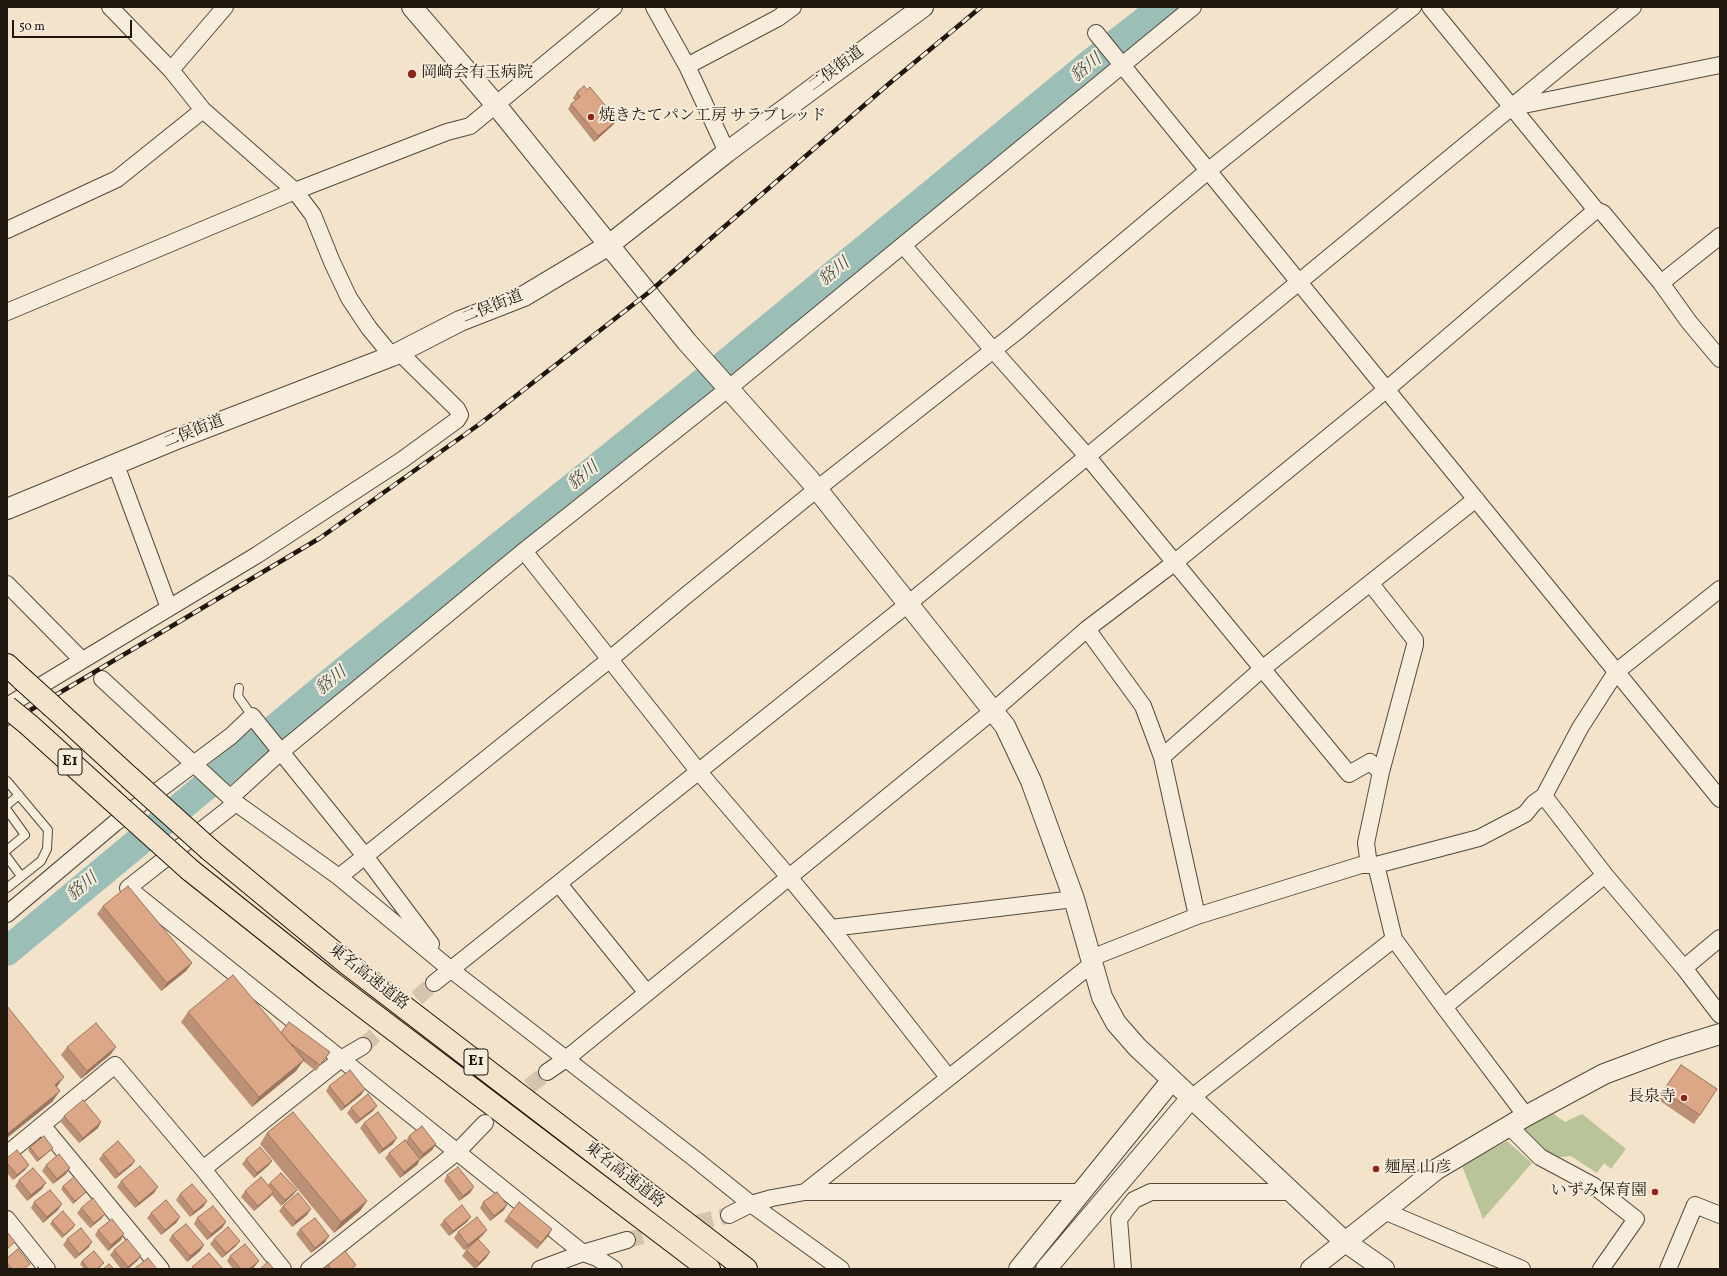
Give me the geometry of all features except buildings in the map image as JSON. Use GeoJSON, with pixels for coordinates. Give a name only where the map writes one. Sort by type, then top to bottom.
{"type":"FeatureCollection","features":[{"type":"Feature","properties":{"kind":"highway","name":"東名高速道路"},"geometry":{"type":"LineString","coordinates":[[14,672],[210,850],[348,964],[746,1269]]}},
{"type":"Feature","properties":{"kind":"highway","name":"東名高速道路"},"geometry":{"type":"LineString","coordinates":[[7,706],[190,870],[327,979],[709,1269]]}},
{"type":"Feature","properties":{"kind":"street"},"geometry":{"type":"LineString","coordinates":[[7,706],[257,555],[402,460],[457,420],[460,415],[457,409],[369,328],[349,298],[332,262],[313,215],[295,191],[203,110],[172,70],[110,7]]}},
{"type":"Feature","properties":{"kind":"street"},"geometry":{"type":"LineString","coordinates":[[172,70],[225,7]]}},
{"type":"Feature","properties":{"kind":"street"},"geometry":{"type":"LineString","coordinates":[[412,7],[496,105],[701,358],[817,489],[994,710],[1014,742],[1030,780],[1074,899],[1102,998],[1116,1023],[1137,1047],[1344,1241],[1384,1269]]}},
{"type":"Feature","properties":{"kind":"street"},"geometry":{"type":"LineString","coordinates":[[7,312],[295,191],[447,132],[470,126],[614,7]]}},
{"type":"Feature","properties":{"kind":"street"},"geometry":{"type":"LineString","coordinates":[[654,7],[687,66],[727,152]]}},
{"type":"Feature","properties":{"kind":"street"},"geometry":{"type":"LineString","coordinates":[[687,66],[778,18],[793,7]]}},
{"type":"Feature","properties":{"kind":"street","name":"二俣街道"},"geometry":{"type":"LineString","coordinates":[[7,509],[174,440],[396,354],[460,321],[524,296],[609,245],[727,152],[923,7]]}},
{"type":"Feature","properties":{"kind":"street"},"geometry":{"type":"LineString","coordinates":[[614,1269],[597,1258],[583,1253],[128,888],[232,799],[281,752],[524,551],[903,245],[1193,7]]}},
{"type":"Feature","properties":{"kind":"street"},"geometry":{"type":"LineString","coordinates":[[339,877],[609,660],[817,489],[993,350],[1209,170],[1413,7]]}},
{"type":"Feature","properties":{"kind":"street"},"geometry":{"type":"LineString","coordinates":[[1430,7],[1596,210],[1603,213],[1661,283],[1689,322],[1720,359]]}},
{"type":"Feature","properties":{"kind":"street"},"geometry":{"type":"LineString","coordinates":[[434,983],[447,966],[559,884],[908,604],[1633,7]]}},
{"type":"Feature","properties":{"kind":"street"},"geometry":{"type":"LineString","coordinates":[[1096,33],[1209,170],[1298,283],[1387,389],[1720,799]]}},
{"type":"Feature","properties":{"kind":"street"},"geometry":{"type":"LineString","coordinates":[[1512,107],[1720,65]]}},
{"type":"Feature","properties":{"kind":"street"},"geometry":{"type":"LineString","coordinates":[[7,230],[117,179],[203,110]]}},
{"type":"Feature","properties":{"kind":"street"},"geometry":{"type":"LineString","coordinates":[[547,1072],[566,1059],[994,710],[1087,629],[1174,563],[1387,389],[1596,210]]}},
{"type":"Feature","properties":{"kind":"street"},"geometry":{"type":"LineString","coordinates":[[1661,283],[1720,236]]}},
{"type":"Feature","properties":{"kind":"street"},"geometry":{"type":"LineString","coordinates":[[903,245],[1086,456],[1349,774],[1370,762],[1381,772]]}},
{"type":"Feature","properties":{"kind":"street"},"geometry":{"type":"LineString","coordinates":[[116,465],[169,608]]}},
{"type":"Feature","properties":{"kind":"street"},"geometry":{"type":"LineString","coordinates":[[1162,757],[1262,669],[1476,499]]}},
{"type":"Feature","properties":{"kind":"street"},"geometry":{"type":"LineString","coordinates":[[524,551],[699,772],[789,876],[948,1077]]}},
{"type":"Feature","properties":{"kind":"street"},"geometry":{"type":"LineString","coordinates":[[7,584],[82,660]]}},
{"type":"Feature","properties":{"kind":"street"},"geometry":{"type":"LineString","coordinates":[[1370,584],[1415,640],[1381,772],[1366,843],[1372,865],[1394,939],[1526,1116]]}},
{"type":"Feature","properties":{"kind":"street"},"geometry":{"type":"LineString","coordinates":[[805,1192],[1092,961],[1196,916],[1361,865],[1372,865],[1478,838],[1525,814],[1534,803],[1544,796],[1580,728],[1616,672],[1720,589]]}},
{"type":"Feature","properties":{"kind":"street"},"geometry":{"type":"LineString","coordinates":[[1087,629],[1143,706],[1162,757],[1196,916]]}},
{"type":"Feature","properties":{"kind":"street"},"geometry":{"type":"LineString","coordinates":[[102,679],[232,799],[339,877],[447,966],[751,1204],[841,1269]]}},
{"type":"Feature","properties":{"kind":"street"},"geometry":{"type":"LineString","coordinates":[[7,914],[115,823],[254,718],[365,856],[447,966]]}},
{"type":"Feature","properties":{"kind":"street"},"geometry":{"type":"LineString","coordinates":[[1544,796],[1605,875],[1684,968],[1720,1015]]}},
{"type":"Feature","properties":{"kind":"street"},"geometry":{"type":"LineString","coordinates":[[1444,1007],[1605,875]]}},
{"type":"Feature","properties":{"kind":"street"},"geometry":{"type":"LineString","coordinates":[[559,884],[647,993]]}},
{"type":"Feature","properties":{"kind":"street"},"geometry":{"type":"LineString","coordinates":[[831,928],[1074,899]]}},
{"type":"Feature","properties":{"kind":"street"},"geometry":{"type":"LineString","coordinates":[[1684,968],[1720,938]]}},
{"type":"Feature","properties":{"kind":"street"},"geometry":{"type":"LineString","coordinates":[[1046,1269],[1191,1098],[1394,939]]}},
{"type":"Feature","properties":{"kind":"street"},"geometry":{"type":"LineString","coordinates":[[1311,1269],[1344,1241],[1437,1169],[1526,1116],[1604,1074],[1668,1050],[1720,1034]]}},
{"type":"Feature","properties":{"kind":"street"},"geometry":{"type":"LineString","coordinates":[[203,1169],[341,1059],[363,1046]]}},
{"type":"Feature","properties":{"kind":"street"},"geometry":{"type":"LineString","coordinates":[[7,1154],[115,1065],[203,1169],[283,1269]]}},
{"type":"Feature","properties":{"kind":"street"},"geometry":{"type":"LineString","coordinates":[[1019,1269],[1172,1080]]}},
{"type":"Feature","properties":{"kind":"street"},"geometry":{"type":"LineString","coordinates":[[310,1269],[457,1152],[485,1124]]}},
{"type":"Feature","properties":{"kind":"street"},"geometry":{"type":"LineString","coordinates":[[42,1125],[161,1269]]}},
{"type":"Feature","properties":{"kind":"street"},"geometry":{"type":"LineString","coordinates":[[1509,1126],[1540,1157],[1594,1186],[1636,1219],[1601,1269]]}},
{"type":"Feature","properties":{"kind":"street"},"geometry":{"type":"LineString","coordinates":[[729,1215],[751,1204],[772,1198],[805,1192],[1081,1192]]}},
{"type":"Feature","properties":{"kind":"street"},"geometry":{"type":"LineString","coordinates":[[1123,1269],[1118,1219],[1134,1200],[1151,1192],[1292,1192]]}},
{"type":"Feature","properties":{"kind":"street"},"geometry":{"type":"LineString","coordinates":[[1668,1269],[1696,1205],[1720,1215]]}},
{"type":"Feature","properties":{"kind":"street"},"geometry":{"type":"LineString","coordinates":[[1384,1211],[1522,1269]]}},
{"type":"Feature","properties":{"kind":"street"},"geometry":{"type":"LineString","coordinates":[[7,1219],[47,1269]]}},
{"type":"Feature","properties":{"kind":"street"},"geometry":{"type":"LineString","coordinates":[[540,1269],[583,1253],[627,1240]]}},
{"type":"Feature","properties":{"kind":"lane"},"geometry":{"type":"LineString","coordinates":[[239,688],[238,696],[254,718]]}},
{"type":"Feature","properties":{"kind":"lane"},"geometry":{"type":"LineString","coordinates":[[7,781],[48,830],[47,849],[41,861],[7,888]]}},
{"type":"Feature","properties":{"kind":"lane"},"geometry":{"type":"LineString","coordinates":[[7,805],[19,795]]}},
{"type":"Feature","properties":{"kind":"lane"},"geometry":{"type":"LineString","coordinates":[[7,810],[25,835],[7,850]]}},
{"type":"Feature","properties":{"kind":"lane"},"geometry":{"type":"LineString","coordinates":[[7,857],[21,876]]}},
{"type":"Feature","properties":{"kind":"green space"},"geometry":{"type":"Polygon","coordinates":[[[1552,1113],[1565,1122],[1582,1114],[1626,1149],[1611,1169],[1604,1163],[1597,1173],[1571,1156],[1551,1158],[1528,1135],[1524,1127],[1552,1113]]]}},
{"type":"Feature","properties":{"kind":"green space"},"geometry":{"type":"Polygon","coordinates":[[[1507,1141],[1532,1163],[1483,1219],[1462,1166],[1507,1141]]]}},
{"type":"Feature","properties":{"kind":"waterway","name":"貉川"},"geometry":{"type":"LineString","coordinates":[[7,951],[342,673],[695,389],[1090,64],[1163,7]]}},
{"type":"Feature","properties":{"kind":"tunnel"},"geometry":{"type":"LineString","coordinates":[[363,1046],[434,983]]}},
{"type":"Feature","properties":{"kind":"tunnel"},"geometry":{"type":"LineString","coordinates":[[492,1117],[547,1072]]}},
{"type":"Feature","properties":{"kind":"tunnel"},"geometry":{"type":"LineString","coordinates":[[627,1240],[729,1215]]}},
{"type":"Feature","properties":{"kind":"railway"},"geometry":{"type":"LineString","coordinates":[[7,724],[320,538],[481,423],[648,293],[891,82],[981,7]]}},
{"type":"Feature","properties":{"kind":"place","name":"岡崎会有玉病院"},"geometry":{"type":"Point","coordinates":[412,74]}},
{"type":"Feature","properties":{"kind":"place","name":"焼きたてパン工房 サラブレッド"},"geometry":{"type":"Point","coordinates":[591,117]}},
{"type":"Feature","properties":{"kind":"place","name":"長泉寺"},"geometry":{"type":"Point","coordinates":[1684,1098]}},
{"type":"Feature","properties":{"kind":"place","name":"麺屋 山彦"},"geometry":{"type":"Point","coordinates":[1376,1169]}},
{"type":"Feature","properties":{"kind":"place","name":"いずみ保育園"},"geometry":{"type":"Point","coordinates":[1655,1192]}}]}
